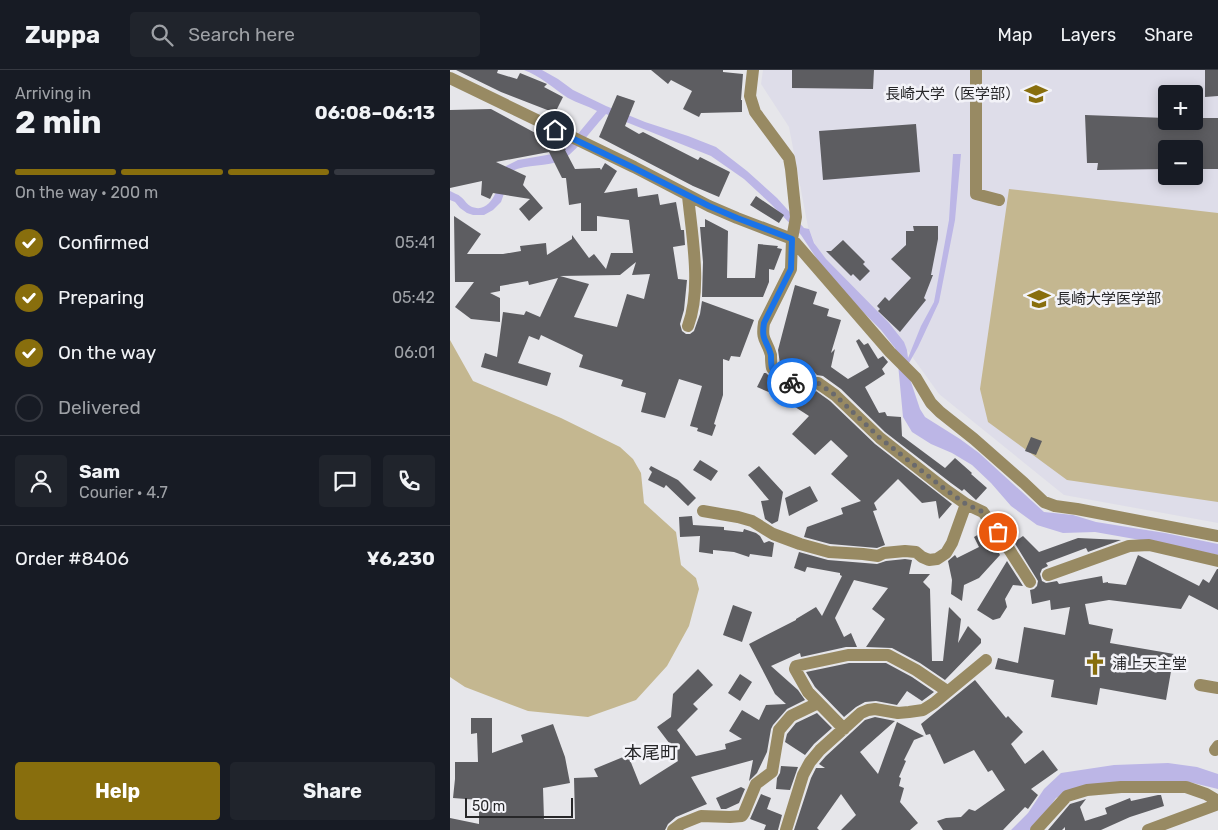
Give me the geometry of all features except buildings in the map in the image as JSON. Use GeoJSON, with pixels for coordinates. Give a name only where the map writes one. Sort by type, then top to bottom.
{"type":"FeatureCollection","features":[{"type":"Feature","properties":{"kind":"street"},"geometry":{"type":"LineString","coordinates":[[752,70],[750,96],[755,112],[789,158],[796,217],[791,269],[764,323],[762,332],[770,355],[772,368],[788,382],[794,384],[818,383],[835,395],[880,438],[946,490],[966,504],[983,512],[1030,582]]}},
{"type":"Feature","properties":{"kind":"street"},"geometry":{"type":"LineString","coordinates":[[976,70],[976,194],[999,200]]}},
{"type":"Feature","properties":{"kind":"street"},"geometry":{"type":"LineString","coordinates":[[450,78],[688,196],[737,218],[793,234],[890,352],[916,378],[931,403],[1044,502],[1055,506],[1218,536]]}},
{"type":"Feature","properties":{"kind":"street"},"geometry":{"type":"LineString","coordinates":[[688,196],[695,279],[693,314],[688,326]]}},
{"type":"Feature","properties":{"kind":"street"},"geometry":{"type":"LineString","coordinates":[[703,511],[752,521],[773,534],[829,552],[878,556],[905,551],[916,552],[929,560],[937,559],[946,553],[952,543],[966,504]]}},
{"type":"Feature","properties":{"kind":"street"},"geometry":{"type":"LineString","coordinates":[[1048,575],[1129,546],[1150,545],[1218,561]]}},
{"type":"Feature","properties":{"kind":"street"},"geometry":{"type":"LineString","coordinates":[[844,729],[808,692],[795,670],[796,666],[848,655],[888,656],[916,670],[948,692]]}},
{"type":"Feature","properties":{"kind":"street"},"geometry":{"type":"LineString","coordinates":[[786,830],[803,775],[810,762],[820,750],[861,713],[875,709],[898,712],[922,710],[934,703],[986,660]]}},
{"type":"Feature","properties":{"kind":"street"},"geometry":{"type":"LineString","coordinates":[[1200,685],[1218,688]]}},
{"type":"Feature","properties":{"kind":"street"},"geometry":{"type":"LineString","coordinates":[[673,830],[681,824],[701,816],[739,817],[744,814],[756,784],[772,772],[780,730],[791,716],[818,702]]}},
{"type":"Feature","properties":{"kind":"street"},"geometry":{"type":"LineString","coordinates":[[1036,830],[1067,796],[1087,790],[1121,786],[1186,786],[1206,794],[1218,803]]}},
{"type":"Feature","properties":{"kind":"street"},"geometry":{"type":"LineString","coordinates":[[1148,830],[1218,803]]}},
{"type":"Feature","properties":{"kind":"shaded area"},"geometry":{"type":"Polygon","coordinates":[[[524,70],[542,70],[573,90],[606,106],[716,147],[777,198],[804,228],[809,229],[814,243],[826,259],[889,323],[904,342],[908,358],[921,326],[934,302],[949,220],[953,154],[961,154],[955,220],[939,302],[909,363],[910,379],[920,409],[925,417],[979,453],[1044,512],[1073,515],[1096,522],[1218,544],[1218,555],[1095,532],[1063,533],[1037,525],[1011,506],[972,465],[912,432],[903,417],[895,348],[881,330],[831,280],[801,235],[744,179],[711,156],[606,114],[567,157],[550,164],[524,167],[512,171],[501,202],[493,210],[484,215],[467,213],[450,200],[450,191],[460,196],[472,207],[480,208],[486,206],[495,194],[506,166],[518,160],[558,153],[567,147],[597,111],[568,98],[541,79],[524,70]]]}},
{"type":"Feature","properties":{"kind":"shaded area","name":"長崎大学医学部"},"geometry":{"type":"Polygon","coordinates":[[[763,70],[1218,70],[1218,523],[1064,495],[939,394],[898,337],[822,261],[808,227],[789,127],[761,84],[763,70]]]}},
{"type":"Feature","properties":{"kind":"shaded area"},"geometry":{"type":"Polygon","coordinates":[[[1009,189],[1218,213],[1218,502],[1067,480],[988,422],[980,389],[1009,189]]]}},
{"type":"Feature","properties":{"kind":"shaded area"},"geometry":{"type":"Polygon","coordinates":[[[450,340],[473,381],[561,418],[620,447],[633,459],[641,473],[644,503],[676,532],[681,565],[696,578],[699,589],[689,626],[667,666],[636,700],[588,717],[528,711],[465,687],[450,677],[450,340]]]}},
{"type":"Feature","properties":{"kind":"shaded area"},"geometry":{"type":"Polygon","coordinates":[[[1168,763],[1197,767],[1218,774],[1218,789],[1185,781],[1074,789],[1056,798],[1040,821],[1030,830],[1011,830],[1028,813],[1044,789],[1061,773],[1114,765],[1168,763]]]}},
{"type":"Feature","properties":{"kind":"way so far"},"geometry":{"type":"LineString","coordinates":[[792,383],[818,383],[835,395],[880,438],[946,490],[966,504],[983,512],[998,532]]}},
{"type":"Feature","properties":{"kind":"place","name":"長崎大学（医学部）"},"geometry":{"type":"Point","coordinates":[1036,94]}},
{"type":"Feature","properties":{"kind":"place","name":"長崎大学医学部"},"geometry":{"type":"Point","coordinates":[1039,299]}},
{"type":"Feature","properties":{"kind":"place","name":"浦上天主堂"},"geometry":{"type":"Point","coordinates":[1095,664]}},
{"type":"Feature","properties":{"kind":"district","name":"本尾町"},"geometry":{"type":"Point","coordinates":[651,753]}},
{"type":"Feature","properties":{"kind":"route"},"geometry":{"type":"LineString","coordinates":[[555,130],[709,206],[792,239],[791,269],[764,323],[762,332],[770,355],[772,368],[788,382],[792,383]]}}]}
